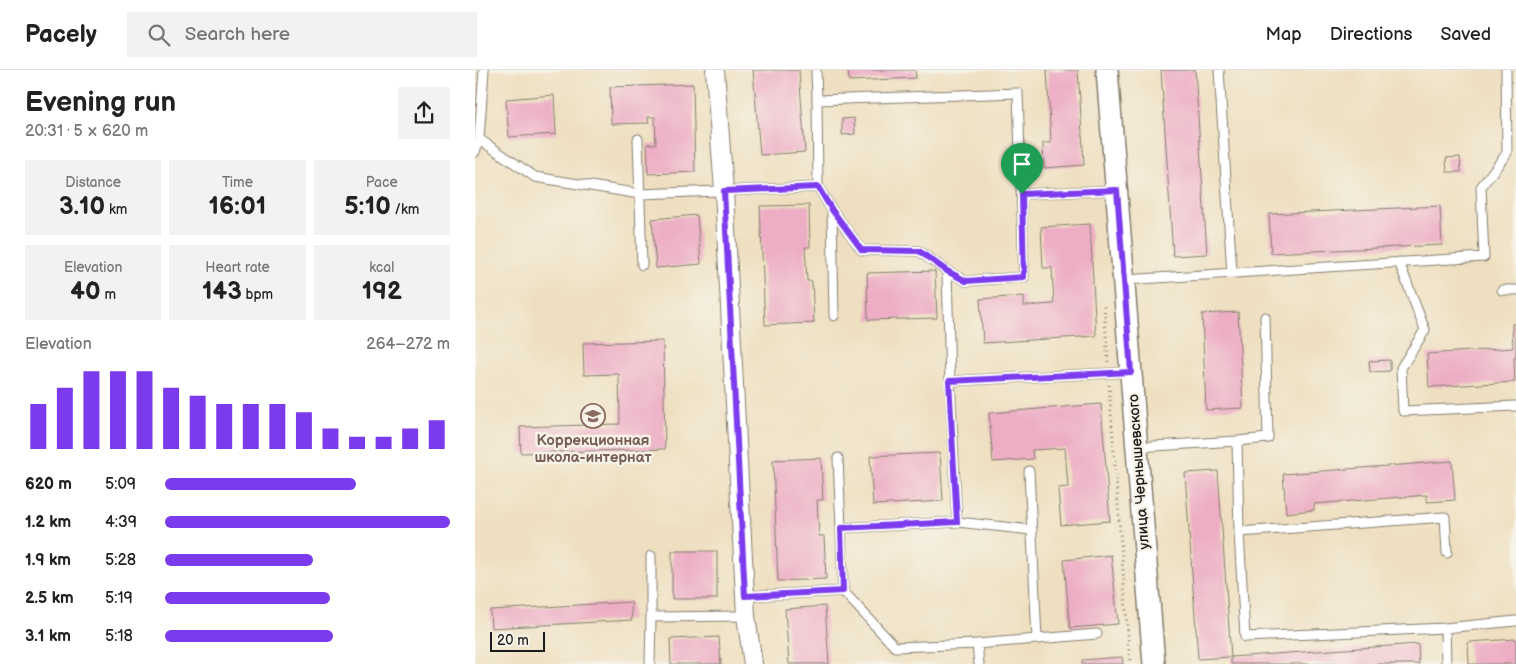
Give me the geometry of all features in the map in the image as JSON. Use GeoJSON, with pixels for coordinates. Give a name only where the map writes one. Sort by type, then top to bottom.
{"type":"FeatureCollection","features":[{"type":"Feature","properties":{"kind":"street"},"geometry":{"type":"LineString","coordinates":[[715,70],[724,191],[746,616],[753,664]]}},
{"type":"Feature","properties":{"kind":"street","name":"улица Чернышевского"},"geometry":{"type":"LineString","coordinates":[[1107,70],[1125,280],[1153,664]]}},
{"type":"Feature","properties":{"kind":"lane"},"geometry":{"type":"LineString","coordinates":[[475,152],[479,139],[484,70]]}},
{"type":"Feature","properties":{"kind":"lane"},"geometry":{"type":"LineString","coordinates":[[816,70],[818,187],[832,210],[862,250],[919,251],[947,271],[966,281],[1024,277],[1018,93],[817,100]]}},
{"type":"Feature","properties":{"kind":"lane"},"geometry":{"type":"LineString","coordinates":[[1219,70],[1232,273]]}},
{"type":"Feature","properties":{"kind":"lane"},"geometry":{"type":"LineString","coordinates":[[1125,280],[1484,257],[1481,187],[1507,153],[1505,70]]}},
{"type":"Feature","properties":{"kind":"lane"},"geometry":{"type":"LineString","coordinates":[[1506,112],[1516,112]]}},
{"type":"Feature","properties":{"kind":"lane"},"geometry":{"type":"LineString","coordinates":[[479,139],[535,177],[640,194],[818,187]]}},
{"type":"Feature","properties":{"kind":"lane"},"geometry":{"type":"LineString","coordinates":[[638,139],[642,265]]}},
{"type":"Feature","properties":{"kind":"lane"},"geometry":{"type":"LineString","coordinates":[[1022,194],[1117,190]]}},
{"type":"Feature","properties":{"kind":"lane"},"geometry":{"type":"LineString","coordinates":[[832,210],[834,316]]}},
{"type":"Feature","properties":{"kind":"lane"},"geometry":{"type":"LineString","coordinates":[[1399,262],[1425,330],[1401,368],[1403,411],[1516,406]]}},
{"type":"Feature","properties":{"kind":"lane"},"geometry":{"type":"LineString","coordinates":[[947,271],[949,381],[957,522]]}},
{"type":"Feature","properties":{"kind":"lane"},"geometry":{"type":"LineString","coordinates":[[1501,290],[1516,290]]}},
{"type":"Feature","properties":{"kind":"lane"},"geometry":{"type":"LineString","coordinates":[[1137,447],[1268,438],[1265,318]]}},
{"type":"Feature","properties":{"kind":"lane"},"geometry":{"type":"LineString","coordinates":[[949,381],[1131,372]]}},
{"type":"Feature","properties":{"kind":"lane"},"geometry":{"type":"LineString","coordinates":[[1237,441],[1239,532],[1245,637],[1445,628],[1516,621]]}},
{"type":"Feature","properties":{"kind":"lane"},"geometry":{"type":"LineString","coordinates":[[838,458],[843,591],[895,647],[977,644],[1097,634]]}},
{"type":"Feature","properties":{"kind":"lane"},"geometry":{"type":"LineString","coordinates":[[1029,471],[1037,639]]}},
{"type":"Feature","properties":{"kind":"lane"},"geometry":{"type":"LineString","coordinates":[[1239,532],[1445,517],[1447,553]]}},
{"type":"Feature","properties":{"kind":"lane"},"geometry":{"type":"LineString","coordinates":[[841,528],[957,522],[1032,530]]}},
{"type":"Feature","properties":{"kind":"lane"},"geometry":{"type":"LineString","coordinates":[[650,664],[651,556]]}},
{"type":"Feature","properties":{"kind":"lane"},"geometry":{"type":"LineString","coordinates":[[745,596],[843,591]]}},
{"type":"Feature","properties":{"kind":"lane"},"geometry":{"type":"LineString","coordinates":[[651,617],[746,616]]}},
{"type":"Feature","properties":{"kind":"lane"},"geometry":{"type":"LineString","coordinates":[[1445,628],[1446,664]]}},
{"type":"Feature","properties":{"kind":"lane"},"geometry":{"type":"LineString","coordinates":[[977,644],[979,664]]}},
{"type":"Feature","properties":{"kind":"building"},"geometry":{"type":"Polygon","coordinates":[[[753,70],[799,70],[805,152],[760,155],[753,70]]]}},
{"type":"Feature","properties":{"kind":"building"},"geometry":{"type":"Polygon","coordinates":[[[848,70],[915,70],[916,78],[849,81],[848,70]]]}},
{"type":"Feature","properties":{"kind":"building"},"geometry":{"type":"Polygon","coordinates":[[[1047,70],[1078,70],[1084,165],[1044,168],[1043,143],[1051,143],[1047,70]]]}},
{"type":"Feature","properties":{"kind":"building"},"geometry":{"type":"Polygon","coordinates":[[[1161,70],[1195,70],[1207,254],[1173,256],[1161,70]]]}},
{"type":"Feature","properties":{"kind":"building"},"geometry":{"type":"Polygon","coordinates":[[[693,84],[695,172],[648,174],[647,144],[656,144],[655,117],[648,117],[649,123],[611,124],[610,87],[693,84]]]}},
{"type":"Feature","properties":{"kind":"building"},"geometry":{"type":"Polygon","coordinates":[[[554,95],[556,134],[509,137],[506,99],[554,95]]]}},
{"type":"Feature","properties":{"kind":"building"},"geometry":{"type":"Polygon","coordinates":[[[854,118],[855,134],[842,135],[842,119],[854,118]]]}},
{"type":"Feature","properties":{"kind":"building"},"geometry":{"type":"Polygon","coordinates":[[[1460,157],[1461,172],[1447,172],[1446,158],[1460,157]]]}},
{"type":"Feature","properties":{"kind":"building"},"geometry":{"type":"Polygon","coordinates":[[[809,205],[810,247],[805,247],[807,281],[812,281],[814,323],[765,325],[760,206],[809,205]]]}},
{"type":"Feature","properties":{"kind":"building"},"geometry":{"type":"Polygon","coordinates":[[[1440,206],[1442,245],[1271,253],[1269,214],[1440,206]]]}},
{"type":"Feature","properties":{"kind":"building"},"geometry":{"type":"Polygon","coordinates":[[[697,215],[701,264],[656,268],[652,219],[697,215]]]}},
{"type":"Feature","properties":{"kind":"building"},"geometry":{"type":"Polygon","coordinates":[[[1090,224],[1096,336],[983,343],[980,299],[1024,296],[1024,306],[1054,304],[1052,268],[1043,268],[1041,227],[1090,224]]]}},
{"type":"Feature","properties":{"kind":"building"},"geometry":{"type":"Polygon","coordinates":[[[935,271],[937,318],[868,320],[867,273],[935,271]]]}},
{"type":"Feature","properties":{"kind":"building"},"geometry":{"type":"Polygon","coordinates":[[[1238,312],[1243,408],[1206,410],[1202,314],[1238,312]]]}},
{"type":"Feature","properties":{"kind":"building"},"geometry":{"type":"Polygon","coordinates":[[[1512,324],[1516,324],[1515,382],[1429,387],[1427,354],[1513,348],[1512,324]]]}},
{"type":"Feature","properties":{"kind":"building"},"geometry":{"type":"Polygon","coordinates":[[[663,341],[665,449],[521,453],[520,427],[620,424],[619,374],[584,375],[583,343],[663,341]]]}},
{"type":"Feature","properties":{"kind":"building"},"geometry":{"type":"Polygon","coordinates":[[[1390,360],[1390,371],[1370,372],[1369,361],[1390,360]]]}},
{"type":"Feature","properties":{"kind":"building"},"geometry":{"type":"Polygon","coordinates":[[[1101,404],[1110,521],[1061,525],[1058,488],[1068,487],[1065,448],[1032,450],[1033,459],[993,462],[989,413],[1101,404]]]}},
{"type":"Feature","properties":{"kind":"building"},"geometry":{"type":"Polygon","coordinates":[[[940,453],[943,501],[873,505],[870,456],[940,453]]]}},
{"type":"Feature","properties":{"kind":"building"},"geometry":{"type":"Polygon","coordinates":[[[821,458],[823,500],[817,500],[819,536],[824,536],[826,579],[778,581],[773,460],[821,458]]]}},
{"type":"Feature","properties":{"kind":"building"},"geometry":{"type":"Polygon","coordinates":[[[1452,461],[1455,500],[1427,502],[1427,495],[1314,504],[1314,510],[1286,513],[1283,474],[1452,461]]]}},
{"type":"Feature","properties":{"kind":"building"},"geometry":{"type":"Polygon","coordinates":[[[1218,471],[1231,657],[1198,659],[1185,473],[1218,471]]]}},
{"type":"Feature","properties":{"kind":"building"},"geometry":{"type":"Polygon","coordinates":[[[672,551],[717,551],[717,599],[672,599],[672,551]]]}},
{"type":"Feature","properties":{"kind":"building"},"geometry":{"type":"Polygon","coordinates":[[[1111,555],[1118,624],[1070,628],[1064,560],[1111,555]]]}},
{"type":"Feature","properties":{"kind":"building"},"geometry":{"type":"Polygon","coordinates":[[[631,602],[632,620],[491,628],[490,610],[631,602]]]}},
{"type":"Feature","properties":{"kind":"building"},"geometry":{"type":"Polygon","coordinates":[[[825,606],[829,664],[789,664],[785,609],[825,606]]]}},
{"type":"Feature","properties":{"kind":"building"},"geometry":{"type":"Polygon","coordinates":[[[719,637],[721,664],[671,664],[670,639],[719,637]]]}},
{"type":"Feature","properties":{"kind":"building"},"geometry":{"type":"Polygon","coordinates":[[[1516,639],[1516,664],[1469,664],[1468,642],[1516,639]]]}},
{"type":"Feature","properties":{"kind":"building"},"geometry":{"type":"Polygon","coordinates":[[[1418,644],[1419,664],[1231,664],[1231,657],[1418,644]]]}},
{"type":"Feature","properties":{"kind":"building"},"geometry":{"type":"Polygon","coordinates":[[[1122,657],[1123,664],[1082,664],[1082,660],[1122,657]]]}},
{"type":"Feature","properties":{"kind":"place","name":"Коррекционная школа-интернат"},"geometry":{"type":"Point","coordinates":[593,416]}},
{"type":"Feature","properties":{"kind":"route"},"geometry":{"type":"LineString","coordinates":[[818,187],[832,210],[862,250],[919,251],[947,271],[966,281],[1024,277],[1022,194],[1117,190],[1131,372],[949,381],[957,522],[841,528],[843,591],[745,596],[724,191],[818,187]]}}]}
